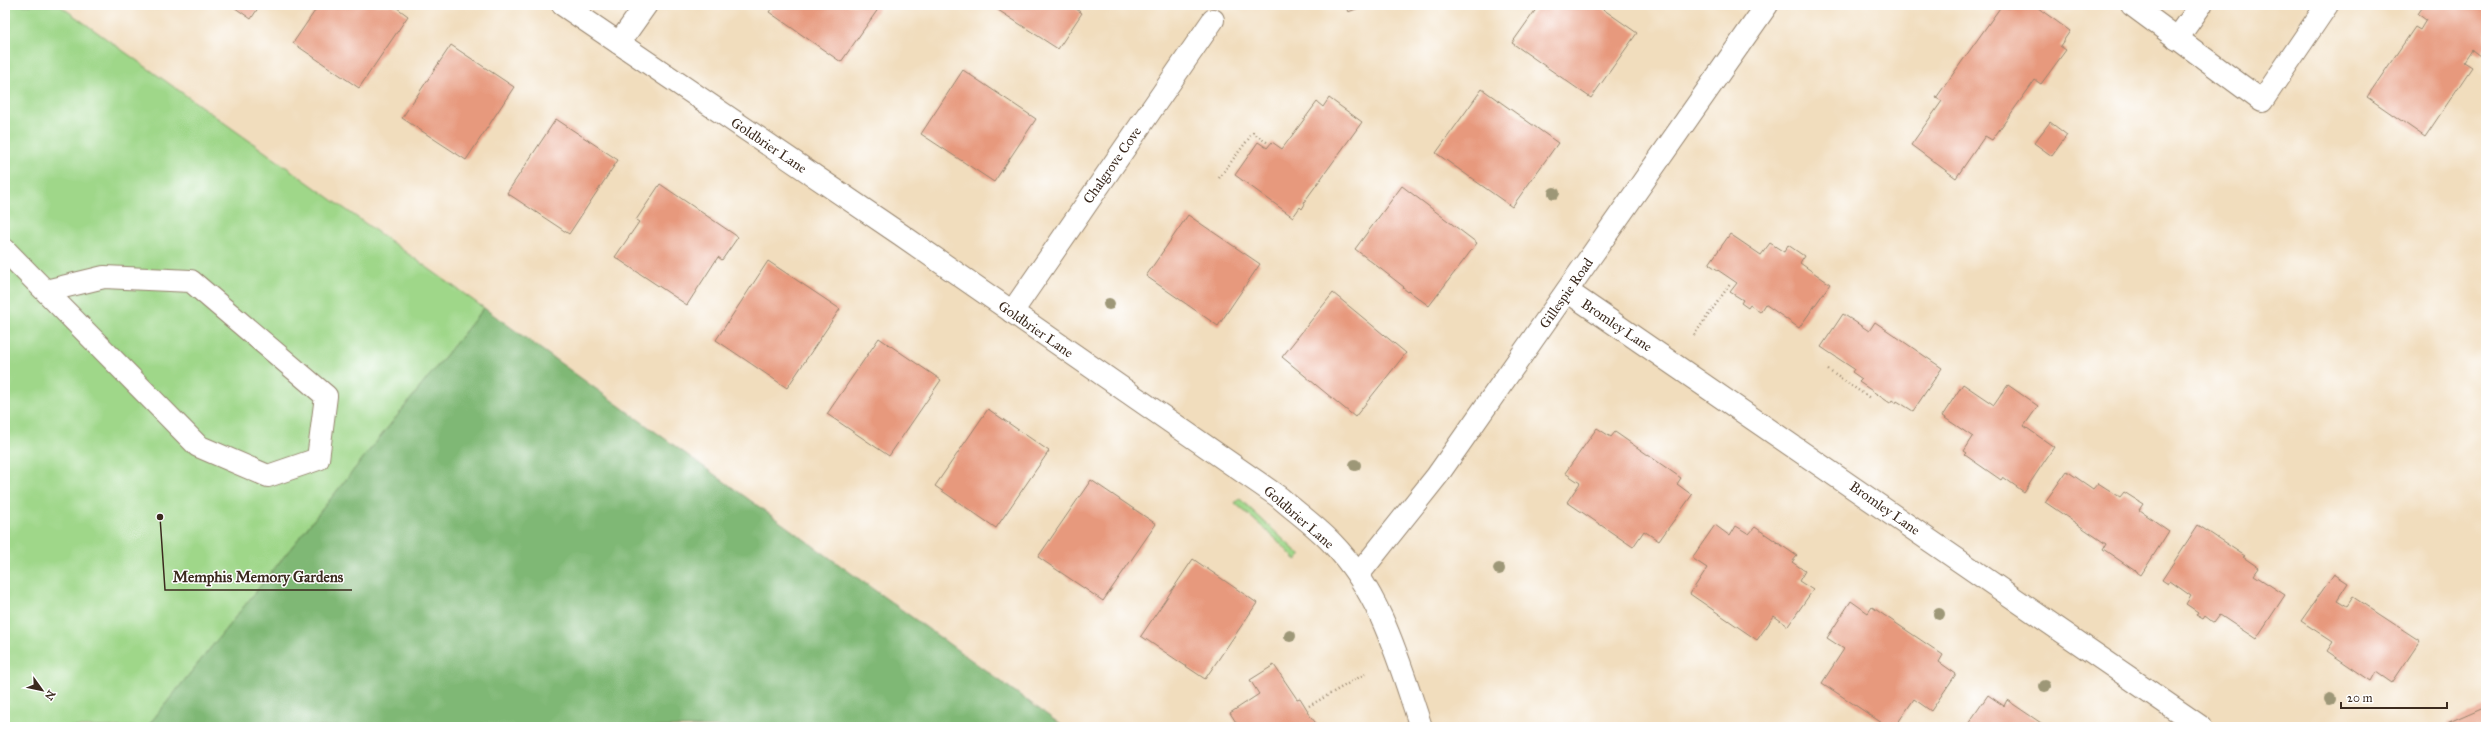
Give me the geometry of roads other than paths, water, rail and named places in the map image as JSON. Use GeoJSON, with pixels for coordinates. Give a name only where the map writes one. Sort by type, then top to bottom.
{"type":"FeatureCollection","features":[{"type":"Feature","properties":{"kind":"street","name":"Goldbrier Lane"},"geometry":{"type":"LineString","coordinates":[[563,5],[1012,312],[1279,497],[1332,543],[1358,576],[1376,604],[1393,643],[1421,727]]}},
{"type":"Feature","properties":{"kind":"street"},"geometry":{"type":"LineString","coordinates":[[619,43],[646,5]]}},
{"type":"Feature","properties":{"kind":"street","name":"Gillespie Road"},"geometry":{"type":"LineString","coordinates":[[1358,576],[1437,476],[1767,5]]}},
{"type":"Feature","properties":{"kind":"street"},"geometry":{"type":"LineString","coordinates":[[2132,5],[2177,40],[2262,100],[2327,5]]}},
{"type":"Feature","properties":{"kind":"street"},"geometry":{"type":"LineString","coordinates":[[2177,40],[2201,5]]}},
{"type":"Feature","properties":{"kind":"street","name":"Chalgrove Cove"},"geometry":{"type":"LineString","coordinates":[[1012,312],[1213,20]]}},
{"type":"Feature","properties":{"kind":"street"},"geometry":{"type":"LineString","coordinates":[[5,250],[198,446],[268,476],[318,460],[326,396],[191,281],[104,277],[46,291]]}},
{"type":"Feature","properties":{"kind":"street","name":"Bromley Lane"},"geometry":{"type":"LineString","coordinates":[[1567,291],[2201,727]]}},
{"type":"Feature","properties":{"kind":"place","name":"Memphis Memory Gardens"},"geometry":{"type":"Point","coordinates":[160,517]}}]}
